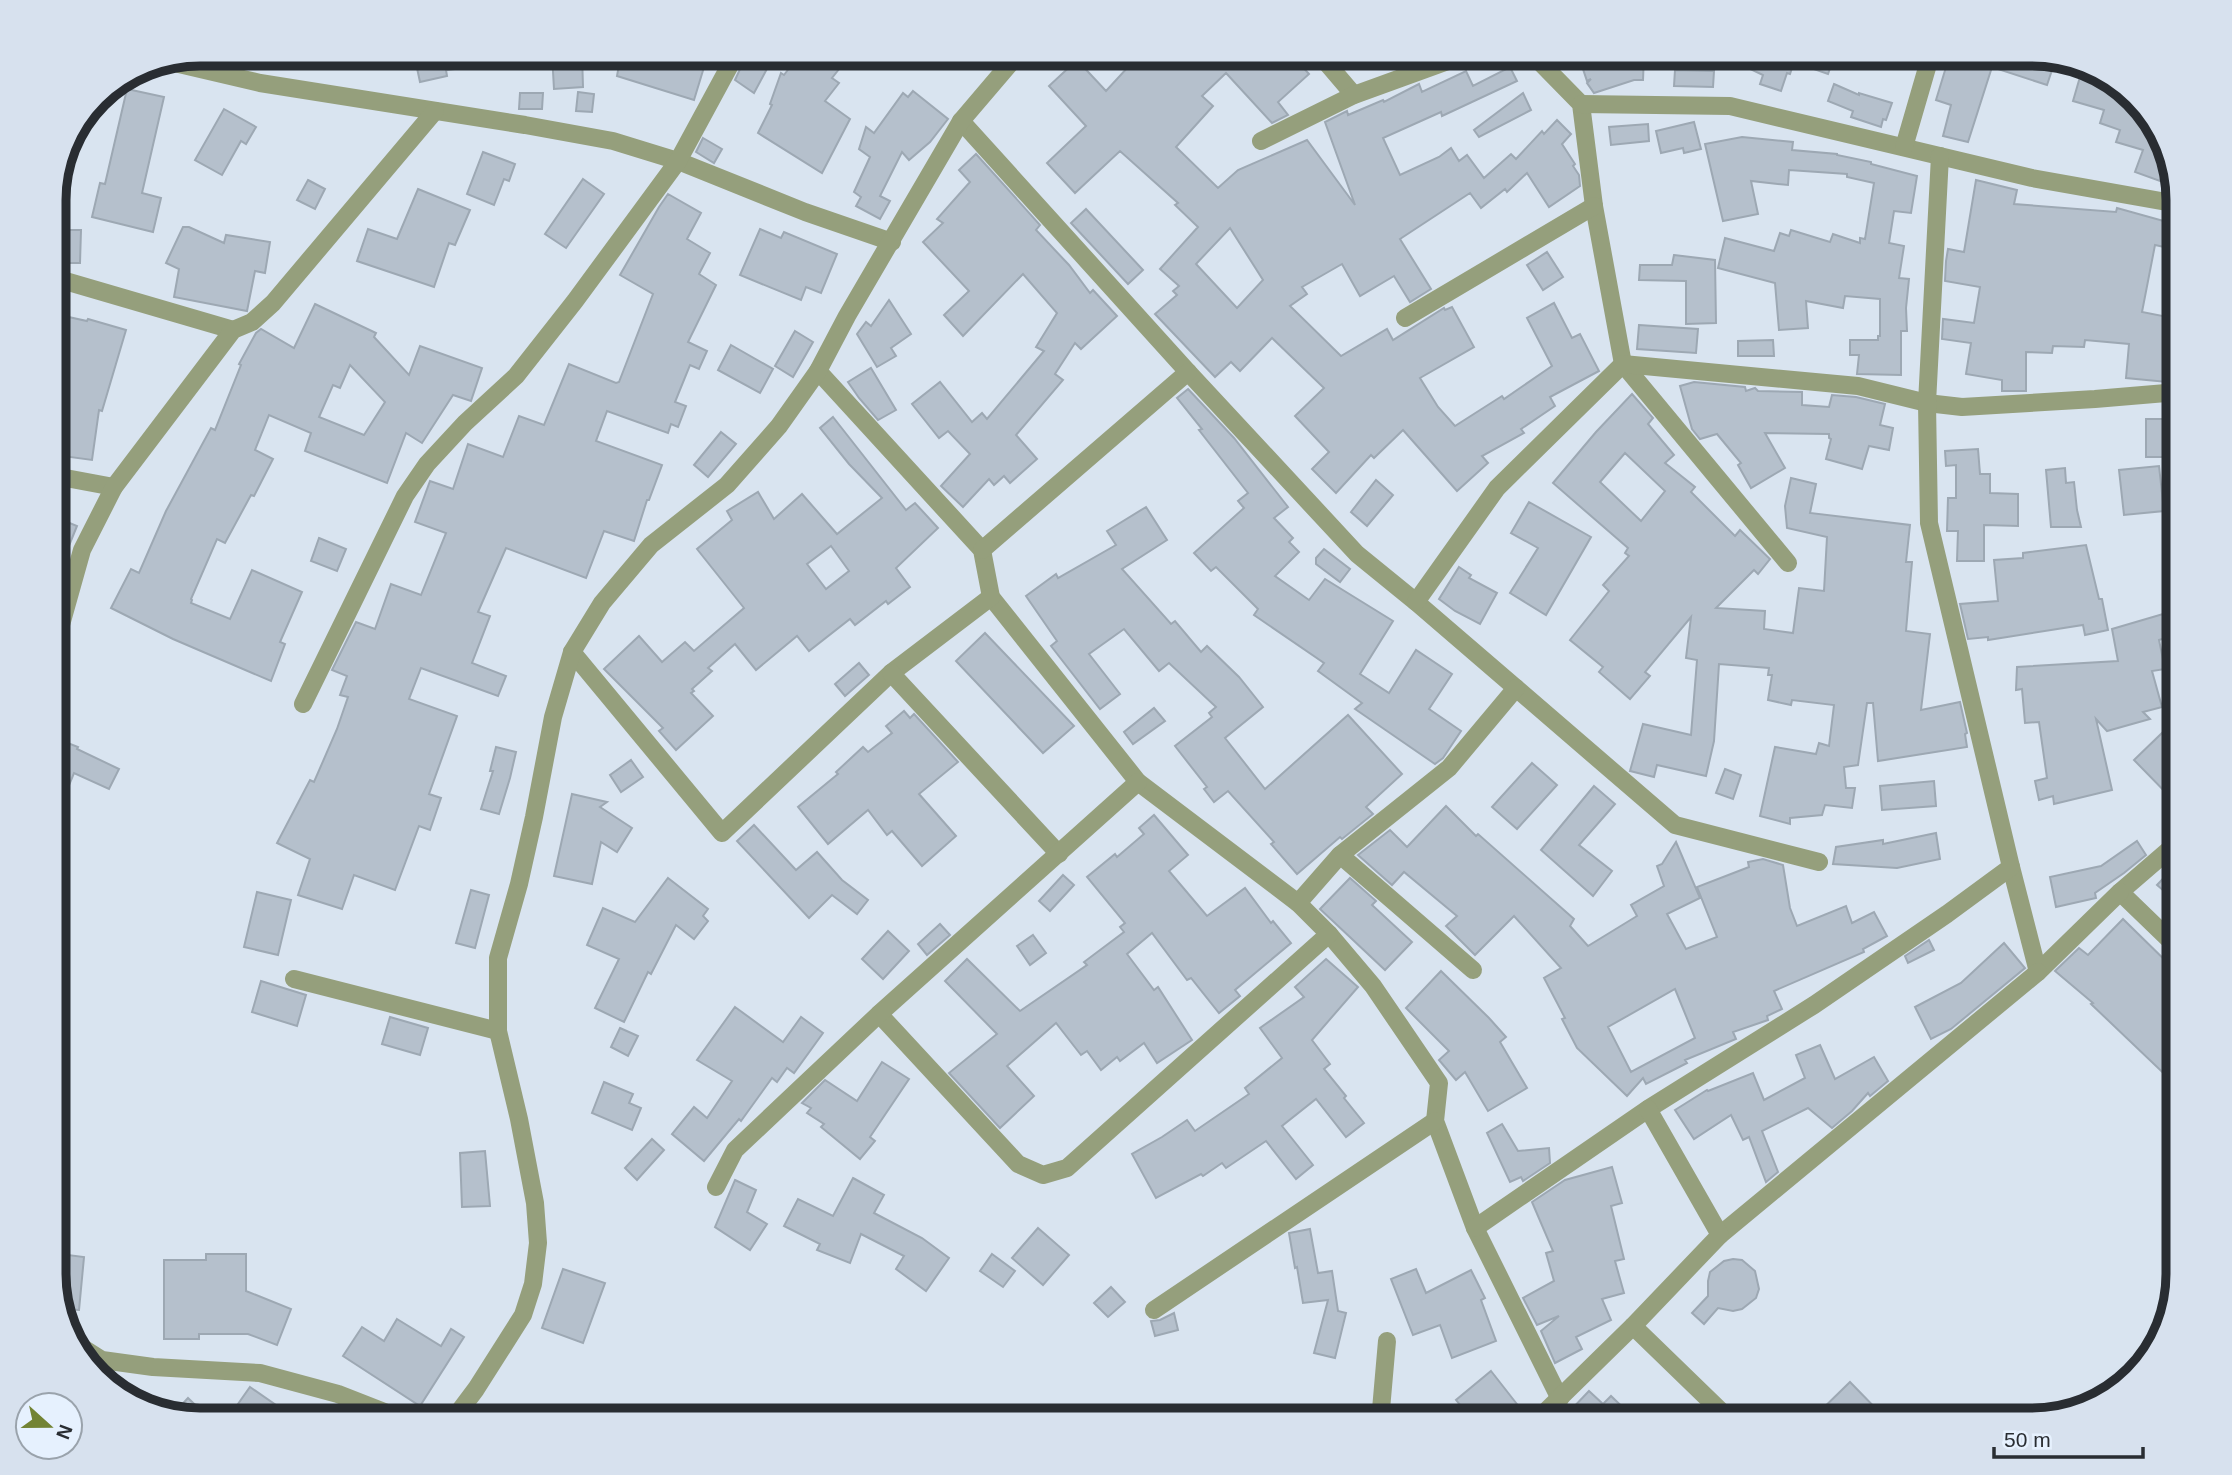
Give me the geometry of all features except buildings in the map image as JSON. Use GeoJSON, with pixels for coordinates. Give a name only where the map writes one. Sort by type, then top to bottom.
{"type":"FeatureCollection","features":[{"type":"Feature","properties":{"kind":"street"},"geometry":{"type":"LineString","coordinates":[[1329,66],[1354,96]]}},
{"type":"Feature","properties":{"kind":"street"},"geometry":{"type":"LineString","coordinates":[[1261,141],[1354,96],[1433,66]]}},
{"type":"Feature","properties":{"kind":"street"},"geometry":{"type":"LineString","coordinates":[[1544,66],[1581,104],[1594,206],[1623,364],[1788,563]]}},
{"type":"Feature","properties":{"kind":"street"},"geometry":{"type":"LineString","coordinates":[[1904,148],[1928,66]]}},
{"type":"Feature","properties":{"kind":"street"},"geometry":{"type":"LineString","coordinates":[[194,67],[260,83],[613,141],[678,160],[805,212],[892,242]]}},
{"type":"Feature","properties":{"kind":"street"},"geometry":{"type":"LineString","coordinates":[[303,704],[405,496],[426,464],[516,376],[575,301],[678,160],[729,67]]}},
{"type":"Feature","properties":{"kind":"street"},"geometry":{"type":"LineString","coordinates":[[462,1408],[523,1315],[533,1284],[538,1243],[535,1203],[522,1131],[498,1031],[498,958],[519,884],[553,717],[572,652],[601,603],[651,545],[727,485],[779,426],[818,372],[847,316],[961,121],[1007,67]]}},
{"type":"Feature","properties":{"kind":"street"},"geometry":{"type":"LineString","coordinates":[[1581,104],[1730,106],[2032,178],[2166,202]]}},
{"type":"Feature","properties":{"kind":"street"},"geometry":{"type":"LineString","coordinates":[[67,603],[82,550],[114,487],[233,330],[252,322],[273,303],[435,111]]}},
{"type":"Feature","properties":{"kind":"street"},"geometry":{"type":"LineString","coordinates":[[961,121],[1357,554],[1416,601],[1675,825],[1819,862]]}},
{"type":"Feature","properties":{"kind":"street"},"geometry":{"type":"LineString","coordinates":[[1940,156],[1927,403],[1928,523],[2038,972]]}},
{"type":"Feature","properties":{"kind":"street"},"geometry":{"type":"LineString","coordinates":[[1405,318],[1594,206]]}},
{"type":"Feature","properties":{"kind":"street"},"geometry":{"type":"LineString","coordinates":[[67,282],[233,330]]}},
{"type":"Feature","properties":{"kind":"street"},"geometry":{"type":"LineString","coordinates":[[1416,601],[1497,488],[1623,364],[1858,386],[1927,403],[1962,407],[2166,392]]}},
{"type":"Feature","properties":{"kind":"street"},"geometry":{"type":"LineString","coordinates":[[818,372],[982,550],[991,597],[1138,782],[1298,903],[1329,934],[1373,986],[1439,1083],[1436,1121],[1475,1228],[1560,1399]]}},
{"type":"Feature","properties":{"kind":"street"},"geometry":{"type":"LineString","coordinates":[[982,550],[1188,372]]}},
{"type":"Feature","properties":{"kind":"street"},"geometry":{"type":"LineString","coordinates":[[67,478],[114,487]]}},
{"type":"Feature","properties":{"kind":"street"},"geometry":{"type":"LineString","coordinates":[[572,652],[722,833],[891,673],[991,597]]}},
{"type":"Feature","properties":{"kind":"street"},"geometry":{"type":"LineString","coordinates":[[891,673],[1059,854]]}},
{"type":"Feature","properties":{"kind":"street"},"geometry":{"type":"LineString","coordinates":[[1298,903],[1340,855],[1449,768],[1516,688]]}},
{"type":"Feature","properties":{"kind":"street"},"geometry":{"type":"LineString","coordinates":[[716,1187],[735,1150],[879,1014],[1138,782]]}},
{"type":"Feature","properties":{"kind":"street"},"geometry":{"type":"LineString","coordinates":[[1550,1408],[1720,1235],[2038,972],[2120,892],[2166,852]]}},
{"type":"Feature","properties":{"kind":"street"},"geometry":{"type":"LineString","coordinates":[[1340,855],[1473,970]]}},
{"type":"Feature","properties":{"kind":"street"},"geometry":{"type":"LineString","coordinates":[[1475,1228],[1648,1109],[1814,1005],[2011,867]]}},
{"type":"Feature","properties":{"kind":"street"},"geometry":{"type":"LineString","coordinates":[[2120,892],[2166,936]]}},
{"type":"Feature","properties":{"kind":"street"},"geometry":{"type":"LineString","coordinates":[[879,1014],[1018,1164],[1043,1175],[1067,1168],[1329,934]]}},
{"type":"Feature","properties":{"kind":"street"},"geometry":{"type":"LineString","coordinates":[[294,979],[498,1031]]}},
{"type":"Feature","properties":{"kind":"street"},"geometry":{"type":"LineString","coordinates":[[1648,1109],[1720,1235]]}},
{"type":"Feature","properties":{"kind":"street"},"geometry":{"type":"LineString","coordinates":[[1154,1310],[1436,1121]]}},
{"type":"Feature","properties":{"kind":"street"},"geometry":{"type":"LineString","coordinates":[[1633,1326],[1718,1408]]}},
{"type":"Feature","properties":{"kind":"street"},"geometry":{"type":"LineString","coordinates":[[1381,1408],[1387,1341]]}},
{"type":"Feature","properties":{"kind":"street"},"geometry":{"type":"LineString","coordinates":[[102,1365],[260,1373],[338,1394],[374,1408]]}}]}
